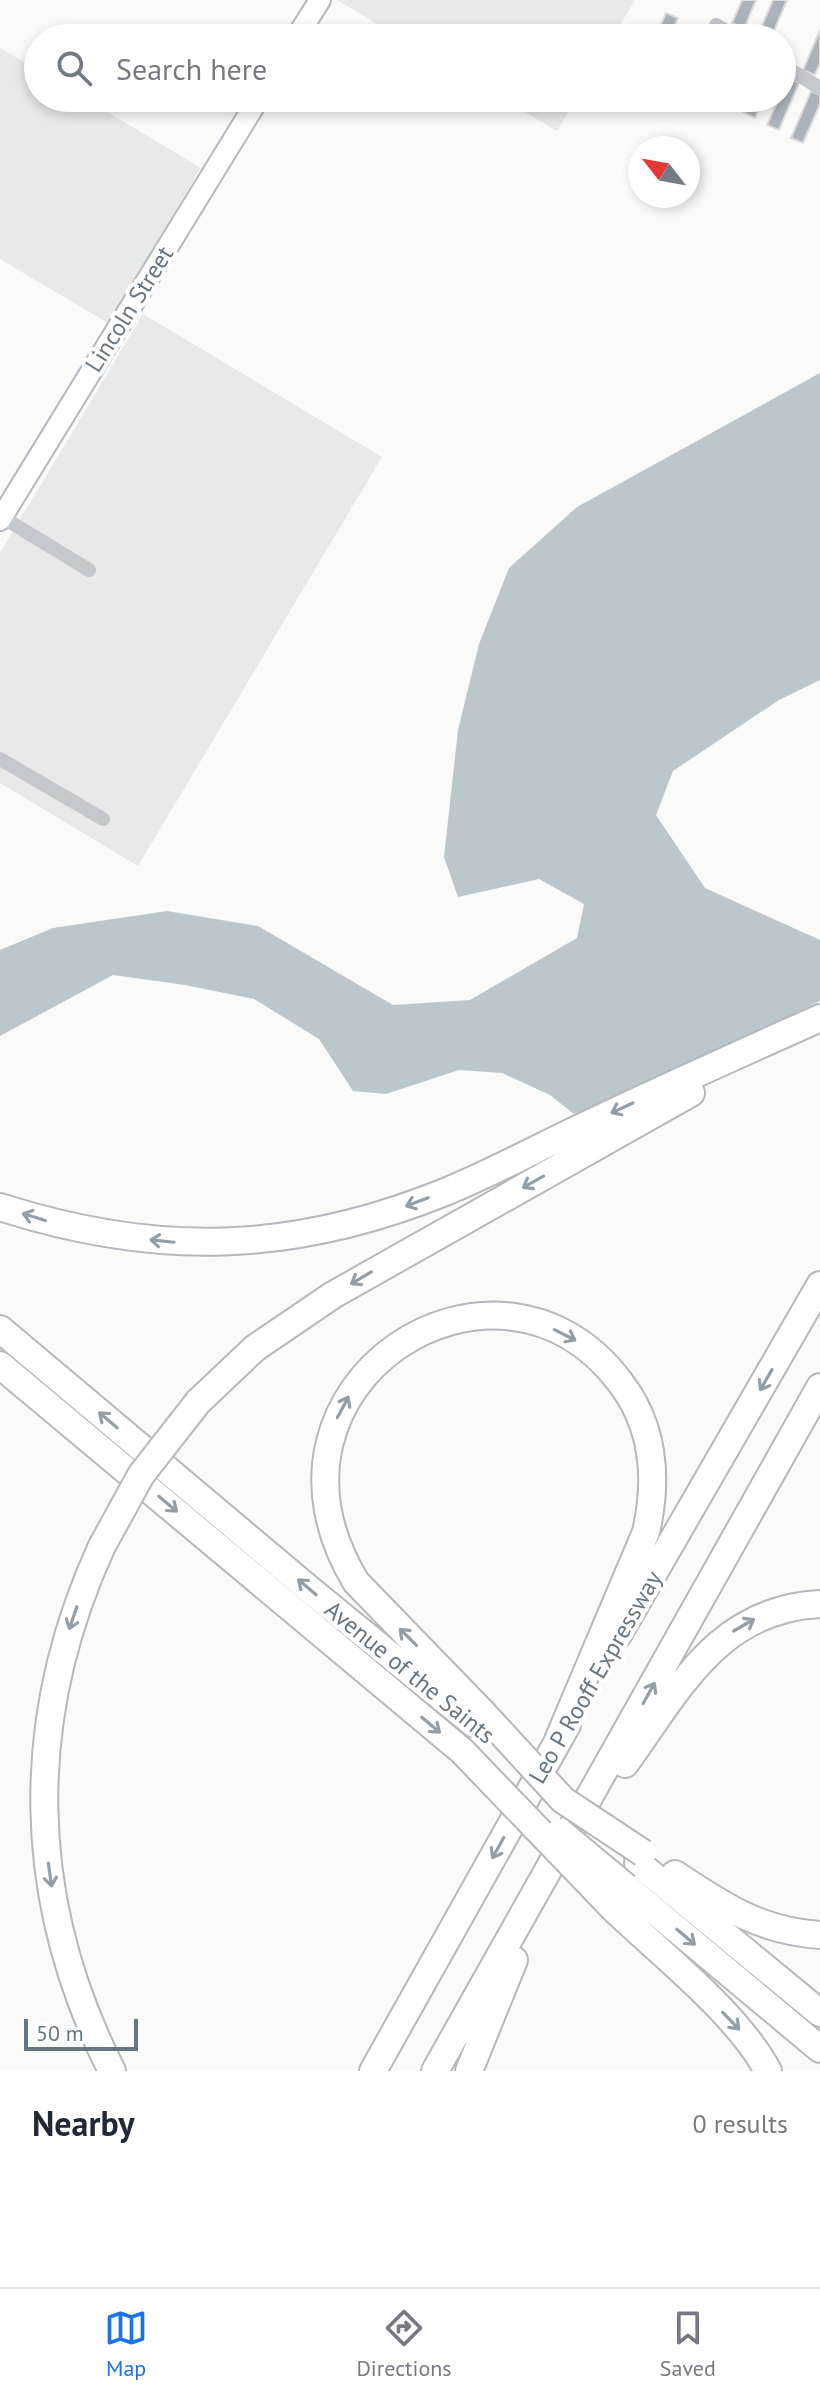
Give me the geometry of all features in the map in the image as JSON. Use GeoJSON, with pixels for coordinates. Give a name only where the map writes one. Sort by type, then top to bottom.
{"type":"FeatureCollection","features":[{"type":"Feature","properties":{"kind":"highway"},"geometry":{"type":"LineString","coordinates":[[0,1207],[69,1228],[177,1243],[261,1240],[355,1223],[425,1199],[820,1019]]}},
{"type":"Feature","properties":{"kind":"highway"},"geometry":{"type":"LineString","coordinates":[[112,2071],[87,2017],[63,1950],[44,1820],[45,1758],[55,1681],[84,1585],[141,1475],[198,1402],[255,1348],[283,1327],[386,1263],[820,1019]]}},
{"type":"Feature","properties":{"kind":"highway","name":"Leo P Rooff Expressway"},"geometry":{"type":"LineString","coordinates":[[373,2071],[558,1740],[820,1285]]}},
{"type":"Feature","properties":{"kind":"highway"},"geometry":{"type":"LineString","coordinates":[[558,1740],[646,1532],[652,1508],[653,1464],[650,1446],[637,1409],[615,1375],[570,1336],[514,1318],[479,1317],[442,1324],[392,1349],[363,1375],[334,1425],[325,1462],[324,1482],[328,1519],[343,1561],[356,1582],[479,1719],[563,1800],[641,1858],[820,2013]]}},
{"type":"Feature","properties":{"kind":"highway","name":"Avenue of the Saints"},"geometry":{"type":"LineString","coordinates":[[0,1329],[309,1589],[479,1719]]}},
{"type":"Feature","properties":{"kind":"highway","name":"Avenue of the Saints"},"geometry":{"type":"LineString","coordinates":[[0,1365],[462,1751],[620,1898],[820,2049]]}},
{"type":"Feature","properties":{"kind":"highway"},"geometry":{"type":"LineString","coordinates":[[435,2071],[820,1387]]}},
{"type":"Feature","properties":{"kind":"highway"},"geometry":{"type":"LineString","coordinates":[[469,2071],[556,1859],[707,1652],[749,1621],[792,1607],[820,1604]]}},
{"type":"Feature","properties":{"kind":"highway"},"geometry":{"type":"LineString","coordinates":[[641,1858],[739,1915],[778,1930],[820,1935]]}},
{"type":"Feature","properties":{"kind":"highway"},"geometry":{"type":"LineString","coordinates":[[620,1898],[733,2022],[760,2055],[768,2071]]}},
{"type":"Feature","properties":{"kind":"main road"},"geometry":{"type":"LineString","coordinates":[[305,24],[320,0]]}},
{"type":"Feature","properties":{"kind":"main road","name":"Lincoln Street"},"geometry":{"type":"LineString","coordinates":[[1,519],[250,112]]}},
{"type":"Feature","properties":{"kind":"street"},"geometry":{"type":"LineString","coordinates":[[796,73],[820,88]]}},
{"type":"Feature","properties":{"kind":"street"},"geometry":{"type":"LineString","coordinates":[[1,519],[89,570]]}},
{"type":"Feature","properties":{"kind":"street"},"geometry":{"type":"LineString","coordinates":[[0,759],[103,819]]}},
{"type":"Feature","properties":{"kind":"shaded area"},"geometry":{"type":"Polygon","coordinates":[[[337,0],[635,0],[620,24],[377,24],[337,0]]]}},
{"type":"Feature","properties":{"kind":"shaded area"},"geometry":{"type":"Polygon","coordinates":[[[0,48],[24,62],[24,112],[107,112],[201,168],[108,323],[0,259],[0,48]]]}},
{"type":"Feature","properties":{"kind":"shaded area"},"geometry":{"type":"Polygon","coordinates":[[[525,112],[568,112],[557,131],[525,112]]]}},
{"type":"Feature","properties":{"kind":"shaded area"},"geometry":{"type":"Polygon","coordinates":[[[143,314],[382,457],[138,866],[0,783],[0,553],[143,314]]]}},
{"type":"Feature","properties":{"kind":"shaded area"},"geometry":{"type":"Polygon","coordinates":[[[820,373],[820,680],[779,700],[673,771],[656,815],[705,888],[820,940],[820,1001],[608,1103],[574,1114],[550,1095],[502,1073],[459,1070],[386,1094],[353,1091],[319,1039],[254,999],[113,975],[0,1036],[0,950],[53,928],[167,911],[258,926],[393,1005],[470,1000],[577,938],[584,904],[539,879],[458,897],[444,857],[458,730],[479,644],[509,568],[577,507],[820,373]]]}},
{"type":"Feature","properties":{"kind":"building"},"geometry":{"type":"Polygon","coordinates":[[[742,0],[756,0],[746,24],[732,23],[742,0]]]}},
{"type":"Feature","properties":{"kind":"building"},"geometry":{"type":"Polygon","coordinates":[[[773,0],[787,0],[777,24],[763,24],[773,0]]]}},
{"type":"Feature","properties":{"kind":"building"},"geometry":{"type":"Polygon","coordinates":[[[666,13],[678,18],[675,24],[661,24],[666,13]]]}},
{"type":"Feature","properties":{"kind":"building"},"geometry":{"type":"Polygon","coordinates":[[[820,30],[820,63],[815,75],[803,70],[820,30]]]}},
{"type":"Feature","properties":{"kind":"building"},"geometry":{"type":"Polygon","coordinates":[[[811,91],[820,95],[820,104],[803,143],[791,138],[811,91]]]}},
{"type":"Feature","properties":{"kind":"building"},"geometry":{"type":"Polygon","coordinates":[[[743,112],[758,112],[755,118],[743,112]]]}},
{"type":"Feature","properties":{"kind":"building"},"geometry":{"type":"Polygon","coordinates":[[[773,112],[787,112],[779,130],[767,125],[773,112]]]}}]}
